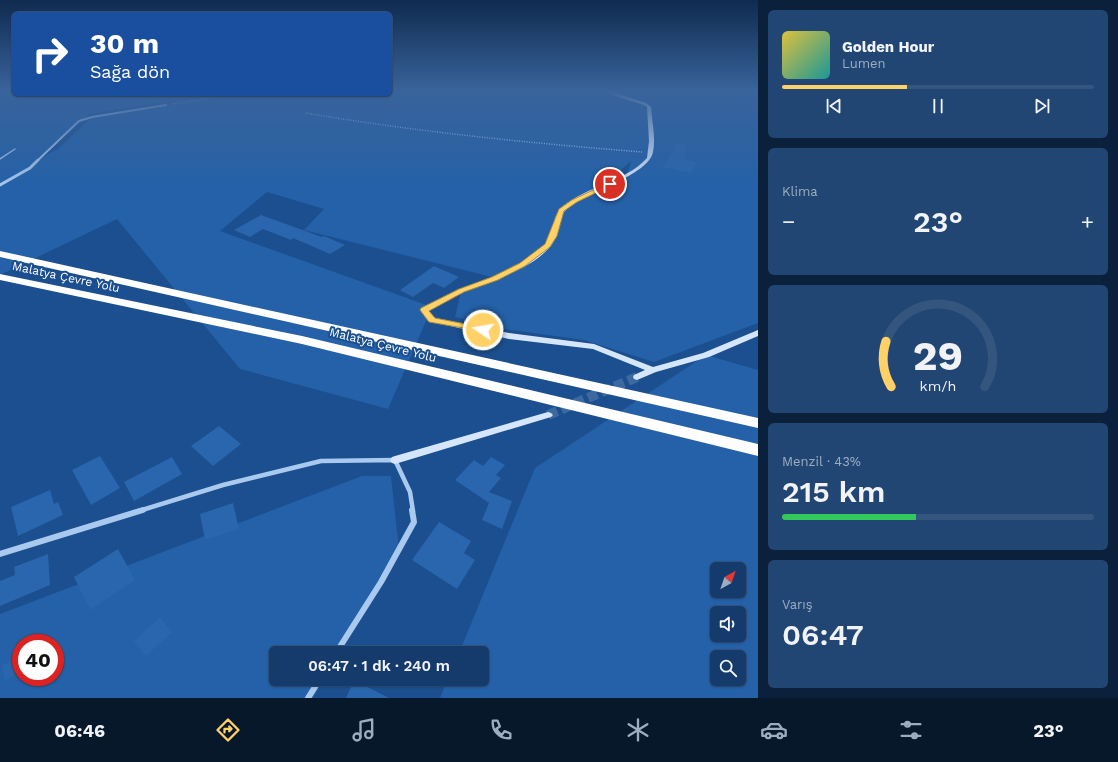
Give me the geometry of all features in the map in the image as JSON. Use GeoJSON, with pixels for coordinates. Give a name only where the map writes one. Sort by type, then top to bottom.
{"type":"FeatureCollection","features":[{"type":"Feature","properties":{"kind":"highway","name":"Malatya Çevre Yolu"},"geometry":{"type":"LineString","coordinates":[[0,254],[758,423]]}},
{"type":"Feature","properties":{"kind":"highway","name":"Malatya Çevre Yolu"},"geometry":{"type":"LineString","coordinates":[[0,278],[302,340],[758,450]]}},
{"type":"Feature","properties":{"kind":"street"},"geometry":{"type":"LineString","coordinates":[[0,185],[30,168],[76,124]]}},
{"type":"Feature","properties":{"kind":"street"},"geometry":{"type":"LineString","coordinates":[[649,124],[650,158],[610,184],[574,201],[561,211],[553,236],[548,246],[523,265],[495,278],[462,290],[424,310],[432,320],[509,336],[594,347],[653,370]]}},
{"type":"Feature","properties":{"kind":"street"},"geometry":{"type":"LineString","coordinates":[[637,377],[653,370],[706,355],[758,333]]}},
{"type":"Feature","properties":{"kind":"street"},"geometry":{"type":"LineString","coordinates":[[0,554],[223,485],[320,461],[395,460],[548,415]]}},
{"type":"Feature","properties":{"kind":"street"},"geometry":{"type":"LineString","coordinates":[[340,646],[381,582],[414,522],[410,492],[395,460]]}},
{"type":"Feature","properties":{"kind":"street"},"geometry":{"type":"LineString","coordinates":[[308,698],[316,686]]}},
{"type":"Feature","properties":{"kind":"lane"},"geometry":{"type":"LineString","coordinates":[[0,159],[15,149]]}},
{"type":"Feature","properties":{"kind":"path"},"geometry":{"type":"LineString","coordinates":[[369,124],[497,140],[650,152]]}},
{"type":"Feature","properties":{"kind":"shaded area"},"geometry":{"type":"Polygon","coordinates":[[[0,124],[78,124],[33,162],[58,149],[85,124],[758,124],[758,323],[654,362],[584,340],[498,328],[455,317],[461,291],[492,277],[304,230],[324,209],[267,192],[220,231],[432,307],[388,409],[240,369],[117,219],[0,275],[0,124]],[[631,161],[599,190],[627,176],[631,161]]]}},
{"type":"Feature","properties":{"kind":"shaded area"},"geometry":{"type":"Polygon","coordinates":[[[706,355],[758,370],[758,698],[440,698],[445,686],[489,686],[489,646],[462,646],[535,468],[706,355]]]}},
{"type":"Feature","properties":{"kind":"shaded area"},"geometry":{"type":"Polygon","coordinates":[[[362,476],[391,476],[399,549],[343,646],[269,646],[269,686],[320,686],[313,698],[0,698],[0,614],[362,476]]]}},
{"type":"Feature","properties":{"kind":"building"},"geometry":{"type":"Polygon","coordinates":[[[675,143],[687,145],[684,159],[697,162],[691,173],[663,167],[673,151],[675,143]]]}},
{"type":"Feature","properties":{"kind":"building"},"geometry":{"type":"Polygon","coordinates":[[[261,215],[322,237],[324,236],[345,245],[330,254],[293,238],[291,240],[263,229],[250,237],[234,230],[261,215]]]}},
{"type":"Feature","properties":{"kind":"building"},"geometry":{"type":"Polygon","coordinates":[[[434,266],[459,277],[444,288],[433,283],[413,297],[400,290],[434,266]]]}},
{"type":"Feature","properties":{"kind":"building"},"geometry":{"type":"Polygon","coordinates":[[[219,426],[241,444],[213,466],[191,446],[219,426]]]}},
{"type":"Feature","properties":{"kind":"building"},"geometry":{"type":"Polygon","coordinates":[[[100,456],[120,488],[91,505],[72,470],[100,456]]]}},
{"type":"Feature","properties":{"kind":"building"},"geometry":{"type":"Polygon","coordinates":[[[172,457],[182,474],[134,501],[124,482],[172,457]]]}},
{"type":"Feature","properties":{"kind":"building"},"geometry":{"type":"Polygon","coordinates":[[[491,457],[505,465],[496,475],[501,478],[489,492],[512,501],[502,529],[482,520],[489,503],[455,480],[474,460],[483,466],[491,457]]]}},
{"type":"Feature","properties":{"kind":"building"},"geometry":{"type":"Polygon","coordinates":[[[50,490],[54,504],[58,502],[63,515],[18,536],[11,507],[50,490]]]}},
{"type":"Feature","properties":{"kind":"building"},"geometry":{"type":"Polygon","coordinates":[[[233,503],[239,529],[205,540],[200,514],[233,503]]]}},
{"type":"Feature","properties":{"kind":"building"},"geometry":{"type":"Polygon","coordinates":[[[439,522],[471,541],[464,553],[475,560],[457,589],[412,560],[439,522]]]}},
{"type":"Feature","properties":{"kind":"building"},"geometry":{"type":"Polygon","coordinates":[[[118,549],[135,580],[90,610],[74,577],[118,549]]]}},
{"type":"Feature","properties":{"kind":"building"},"geometry":{"type":"Polygon","coordinates":[[[48,554],[50,585],[0,606],[0,581],[15,575],[14,567],[48,554]]]}},
{"type":"Feature","properties":{"kind":"building"},"geometry":{"type":"Polygon","coordinates":[[[160,617],[172,632],[146,656],[134,641],[160,617]]]}},
{"type":"Feature","properties":{"kind":"building"},"geometry":{"type":"Polygon","coordinates":[[[12,660],[12,677],[5,681],[2,666],[12,660]]]}},
{"type":"Feature","properties":{"kind":"building"},"geometry":{"type":"Polygon","coordinates":[[[351,686],[366,686],[389,698],[346,698],[351,686]]]}},
{"type":"Feature","properties":{"kind":"tunnel"},"geometry":{"type":"LineString","coordinates":[[548,415],[637,377]]}},
{"type":"Feature","properties":{"kind":"route"},"geometry":{"type":"LineString","coordinates":[[483,330],[432,320],[424,310],[462,290],[495,278],[523,265],[548,246],[553,236],[561,211],[574,201],[610,184]]}}]}
